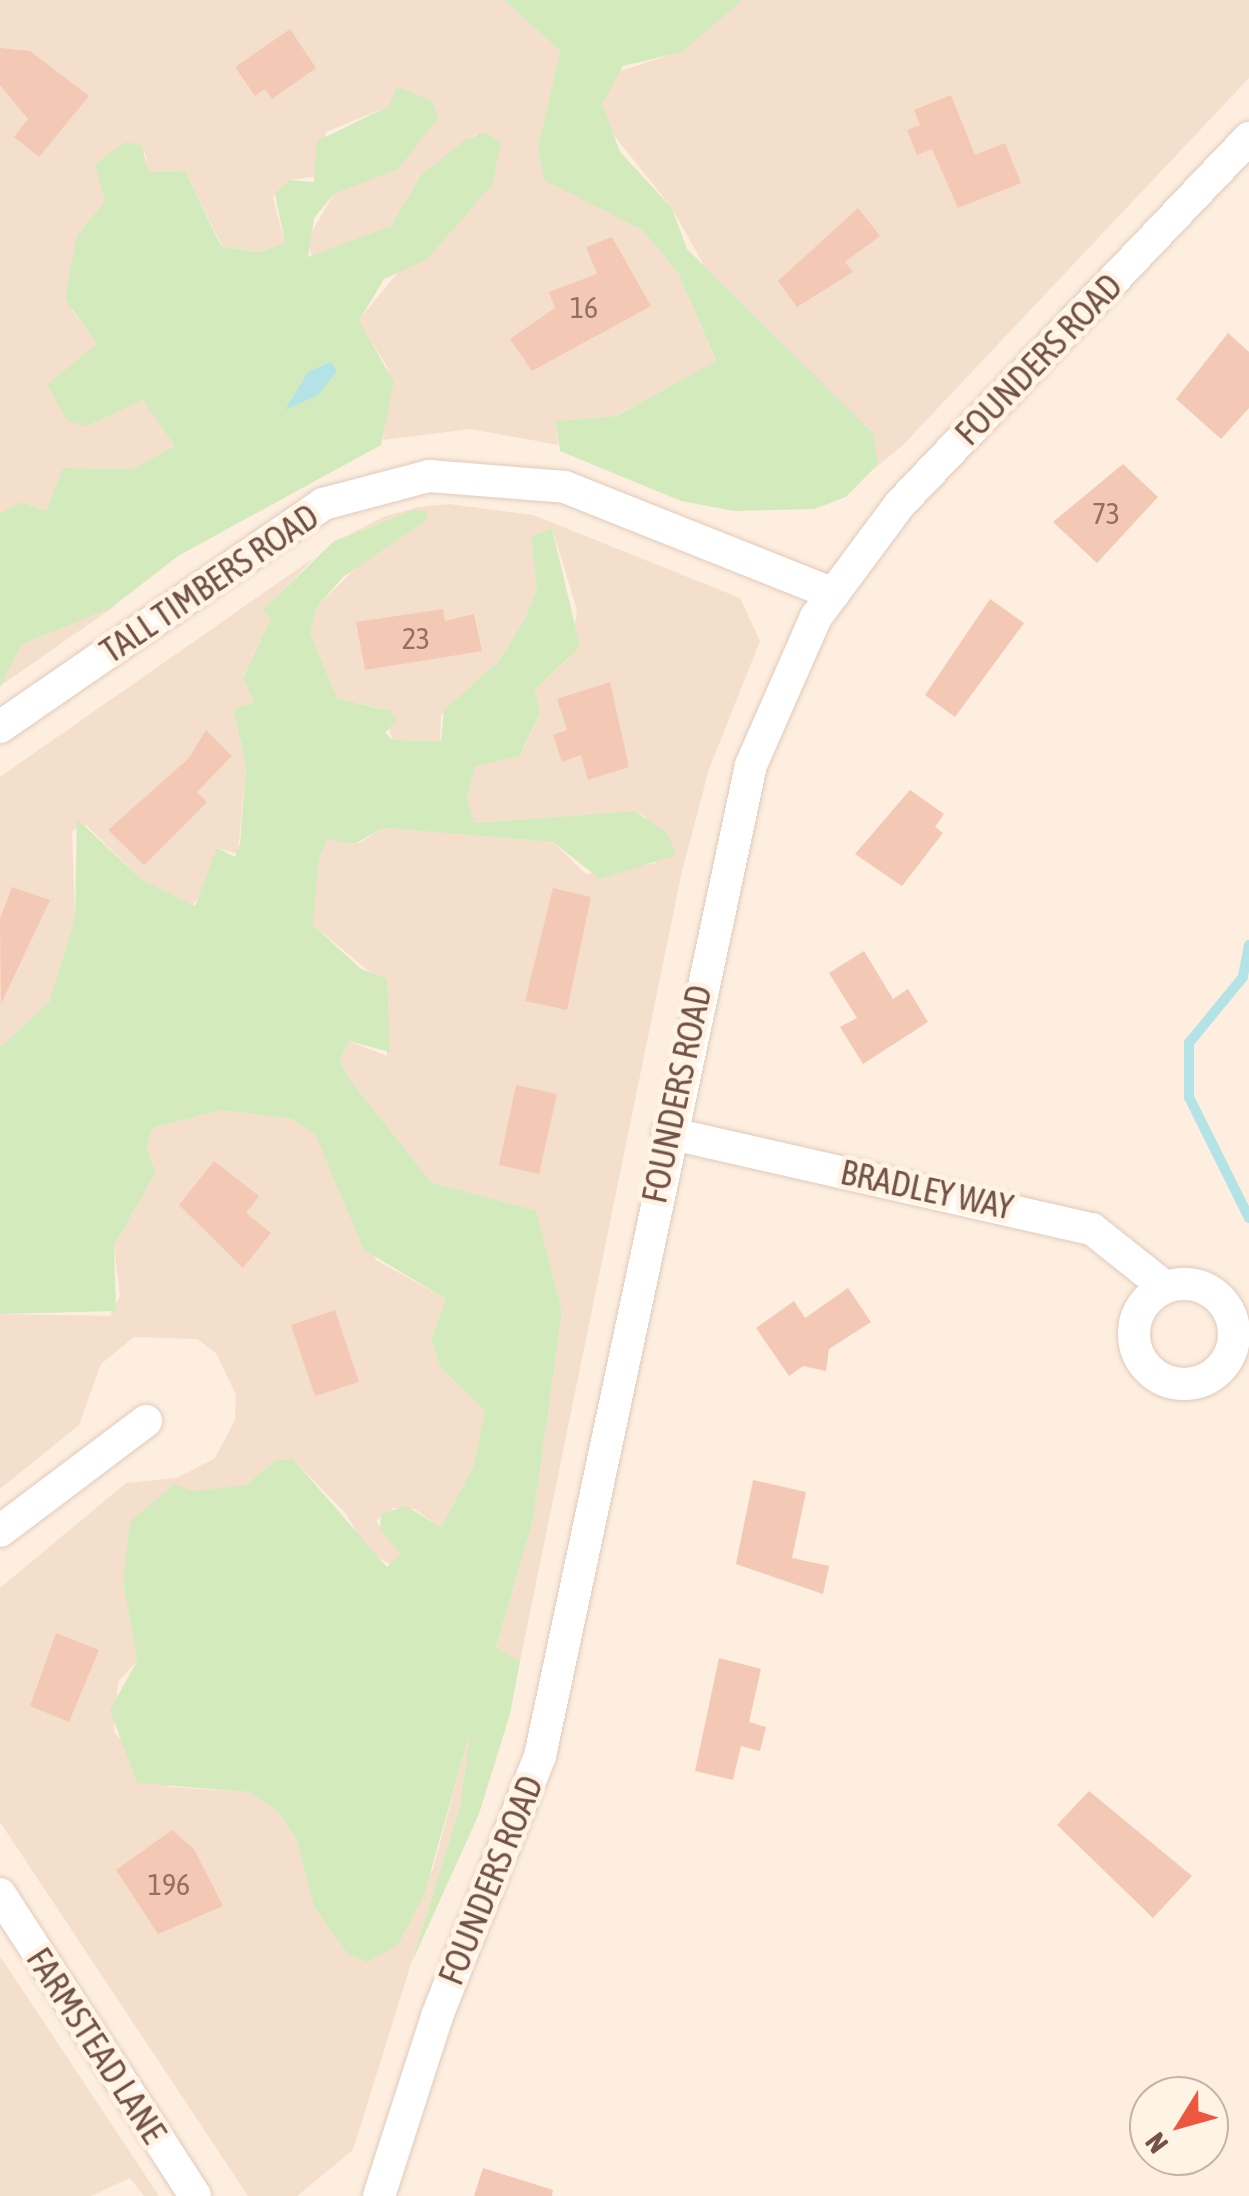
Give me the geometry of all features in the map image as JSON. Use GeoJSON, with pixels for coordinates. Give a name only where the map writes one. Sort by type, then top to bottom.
{"type":"FeatureCollection","features":[{"type":"Feature","properties":{"kind":"street","name":"FOUNDERS ROAD"},"geometry":{"type":"LineString","coordinates":[[379,2196],[437,2016],[540,1756],[668,1133],[752,765],[834,594],[900,504],[1249,138]]}},
{"type":"Feature","properties":{"kind":"street","name":"TALL TIMBERS ROAD"},"geometry":{"type":"LineString","coordinates":[[0,727],[323,504],[429,476],[565,487],[834,594]]}},
{"type":"Feature","properties":{"kind":"street","name":"BRADLEY WAY"},"geometry":{"type":"LineString","coordinates":[[668,1133],[1054,1217],[1126,1248],[1165,1287]]}},
{"type":"Feature","properties":{"kind":"street"},"geometry":{"type":"LineString","coordinates":[[0,1531],[146,1421]]}},
{"type":"Feature","properties":{"kind":"street","name":"FARMSTEAD LANE"},"geometry":{"type":"LineString","coordinates":[[0,1894],[195,2196]]}},
{"type":"Feature","properties":{"kind":"shaded area"},"geometry":{"type":"Polygon","coordinates":[[[0,0],[504,0],[560,51],[538,148],[592,204],[642,230],[678,273],[716,362],[615,416],[555,421],[558,445],[471,429],[383,440],[388,368],[358,321],[400,270],[477,133],[421,175],[391,226],[313,260],[307,240],[334,194],[398,168],[389,106],[326,132],[319,176],[289,180],[273,198],[285,243],[260,252],[222,246],[185,171],[148,172],[145,152],[77,235],[72,310],[97,344],[87,426],[142,400],[169,426],[175,446],[132,469],[63,468],[46,511],[0,514],[0,0]]]}},
{"type":"Feature","properties":{"kind":"shaded area"},"geometry":{"type":"Polygon","coordinates":[[[743,0],[1249,0],[1249,78],[903,445],[868,474],[878,464],[872,432],[708,273],[672,208],[608,128],[602,104],[614,73],[682,51],[743,0]]]}},
{"type":"Feature","properties":{"kind":"shaded area"},"geometry":{"type":"Polygon","coordinates":[[[449,504],[533,515],[740,598],[760,641],[709,769],[682,871],[520,1661],[496,1649],[533,1520],[562,1312],[536,1210],[432,1183],[350,1080],[340,1061],[349,1041],[387,1056],[387,986],[313,925],[319,858],[327,839],[359,843],[384,828],[553,842],[586,874],[656,863],[646,817],[635,811],[474,823],[467,798],[475,765],[524,749],[540,712],[535,689],[570,657],[577,610],[552,528],[531,537],[537,589],[525,619],[497,663],[441,715],[440,741],[393,740],[380,708],[337,698],[310,632],[317,607],[413,510],[346,536],[383,517],[419,507],[449,504]]]}},
{"type":"Feature","properties":{"kind":"shaded area"},"geometry":{"type":"Polygon","coordinates":[[[315,557],[264,610],[271,618],[243,676],[254,702],[233,711],[246,765],[238,854],[217,848],[210,884],[190,908],[141,879],[86,825],[72,831],[75,918],[49,1002],[0,1047],[0,777],[315,557]]]}},
{"type":"Feature","properties":{"kind":"shaded area"},"geometry":{"type":"Polygon","coordinates":[[[115,606],[0,686],[22,644],[115,606]]]}},
{"type":"Feature","properties":{"kind":"shaded area"},"geometry":{"type":"Polygon","coordinates":[[[219,1110],[294,1119],[316,1136],[376,1260],[446,1299],[431,1339],[440,1367],[485,1411],[473,1467],[441,1527],[414,1509],[393,1508],[376,1521],[401,1554],[394,1566],[368,1552],[346,1514],[293,1459],[276,1460],[246,1485],[193,1492],[123,1581],[137,1661],[118,1682],[114,1732],[168,1787],[249,1792],[278,1811],[296,1838],[314,1907],[347,1953],[398,1945],[433,1869],[472,1723],[460,1806],[353,2150],[297,2196],[248,2196],[0,1822],[0,1588],[126,1483],[177,1478],[215,1458],[235,1420],[236,1395],[216,1353],[197,1339],[134,1337],[101,1364],[79,1425],[0,1489],[0,1314],[110,1316],[120,1296],[114,1246],[156,1172],[146,1145],[153,1128],[219,1110]]]}},
{"type":"Feature","properties":{"kind":"shaded area"},"geometry":{"type":"Polygon","coordinates":[[[0,1956],[159,2196],[144,2196],[130,2178],[91,2196],[0,2196],[0,1956]]]}},
{"type":"Feature","properties":{"kind":"green space"},"geometry":{"type":"Polygon","coordinates":[[[504,0],[743,0],[682,52],[623,66],[602,104],[620,152],[672,208],[687,249],[873,433],[878,464],[846,497],[814,509],[734,511],[681,501],[560,451],[555,421],[616,416],[716,361],[678,273],[642,230],[544,180],[538,148],[560,51],[504,0]]]}},
{"type":"Feature","properties":{"kind":"green space"},"geometry":{"type":"Polygon","coordinates":[[[397,87],[431,100],[439,117],[398,169],[334,194],[314,218],[308,257],[391,226],[421,175],[465,140],[485,132],[501,143],[492,185],[426,260],[384,279],[359,321],[394,382],[381,445],[178,556],[111,608],[22,644],[0,687],[0,514],[20,502],[46,511],[63,468],[132,469],[175,446],[143,400],[87,426],[68,421],[47,385],[97,344],[65,299],[77,235],[105,201],[95,164],[125,142],[141,145],[149,172],[185,171],[221,246],[260,252],[285,243],[275,194],[289,180],[314,182],[317,141],[389,106],[397,87]]]}},
{"type":"Feature","properties":{"kind":"green space"},"geometry":{"type":"Polygon","coordinates":[[[413,510],[427,511],[426,521],[343,577],[317,607],[310,632],[337,698],[390,711],[397,719],[385,733],[393,740],[441,741],[444,710],[497,663],[525,619],[537,589],[531,537],[552,528],[580,647],[535,689],[540,712],[520,756],[475,766],[467,798],[474,823],[635,811],[668,834],[676,855],[600,879],[553,842],[384,828],[354,844],[328,839],[319,858],[313,925],[361,969],[387,979],[390,1052],[349,1041],[340,1061],[350,1080],[432,1183],[536,1210],[562,1312],[533,1520],[496,1648],[520,1661],[510,1714],[479,1814],[411,1964],[460,1806],[471,1728],[425,1892],[398,1945],[367,1962],[347,1953],[314,1907],[296,1838],[278,1811],[248,1792],[137,1783],[110,1710],[137,1661],[123,1581],[130,1522],[174,1484],[193,1491],[246,1485],[276,1460],[293,1459],[387,1567],[401,1554],[380,1530],[381,1514],[406,1506],[441,1527],[473,1467],[485,1411],[440,1367],[431,1339],[446,1299],[364,1250],[316,1136],[293,1119],[219,1110],[153,1128],[146,1146],[156,1172],[114,1246],[116,1311],[0,1314],[0,1047],[49,1002],[75,918],[77,819],[141,879],[195,906],[217,848],[235,857],[240,844],[246,765],[233,710],[254,702],[243,677],[271,618],[263,610],[334,541],[413,510]]]}},
{"type":"Feature","properties":{"kind":"water"},"geometry":{"type":"Polygon","coordinates":[[[331,362],[337,371],[318,395],[285,410],[308,372],[331,362]]]}},
{"type":"Feature","properties":{"kind":"building"},"geometry":{"type":"Polygon","coordinates":[[[290,29],[316,68],[272,99],[265,89],[255,96],[235,67],[290,29]]]}},
{"type":"Feature","properties":{"kind":"building"},"geometry":{"type":"Polygon","coordinates":[[[0,48],[30,51],[89,96],[39,157],[14,137],[28,119],[0,85],[0,48]]]}},
{"type":"Feature","properties":{"kind":"building"},"geometry":{"type":"Polygon","coordinates":[[[951,95],[975,155],[1005,143],[1021,183],[958,208],[932,149],[917,155],[907,130],[920,125],[914,110],[951,95]]]}},
{"type":"Feature","properties":{"kind":"building"},"geometry":{"type":"Polygon","coordinates":[[[858,208],[880,236],[845,262],[853,272],[797,307],[778,281],[858,208]]]}},
{"type":"Feature","properties":{"kind":"building"},"geometry":{"type":"Polygon","coordinates":[[[612,237],[651,306],[532,371],[510,339],[555,308],[549,292],[597,274],[586,247],[612,237]]]}},
{"type":"Feature","properties":{"kind":"building"},"geometry":{"type":"Polygon","coordinates":[[[1228,333],[1249,352],[1249,408],[1221,439],[1176,399],[1228,333]]]}},
{"type":"Feature","properties":{"kind":"building"},"geometry":{"type":"Polygon","coordinates":[[[1123,464],[1158,497],[1097,563],[1053,522],[1123,464]]]}},
{"type":"Feature","properties":{"kind":"building"},"geometry":{"type":"Polygon","coordinates":[[[990,599],[1024,623],[955,717],[925,695],[990,599]]]}},
{"type":"Feature","properties":{"kind":"building"},"geometry":{"type":"Polygon","coordinates":[[[443,609],[445,621],[474,614],[482,651],[365,670],[356,622],[443,609]]]}},
{"type":"Feature","properties":{"kind":"building"},"geometry":{"type":"Polygon","coordinates":[[[610,682],[629,767],[588,780],[581,755],[562,762],[553,735],[567,730],[557,699],[610,682]]]}},
{"type":"Feature","properties":{"kind":"building"},"geometry":{"type":"Polygon","coordinates":[[[206,730],[232,756],[197,792],[207,802],[144,865],[108,830],[189,758],[206,730]]]}},
{"type":"Feature","properties":{"kind":"building"},"geometry":{"type":"Polygon","coordinates":[[[910,790],[944,814],[935,827],[943,833],[902,886],[855,854],[910,790]]]}},
{"type":"Feature","properties":{"kind":"building"},"geometry":{"type":"Polygon","coordinates":[[[12,887],[50,900],[1,1004],[0,919],[12,887]]]}},
{"type":"Feature","properties":{"kind":"building"},"geometry":{"type":"Polygon","coordinates":[[[553,888],[591,897],[567,1010],[525,1001],[553,888]]]}},
{"type":"Feature","properties":{"kind":"building"},"geometry":{"type":"Polygon","coordinates":[[[864,951],[893,999],[908,989],[928,1022],[863,1064],[840,1027],[857,1018],[829,973],[864,951]]]}},
{"type":"Feature","properties":{"kind":"building"},"geometry":{"type":"Polygon","coordinates":[[[516,1085],[557,1094],[539,1174],[499,1165],[516,1085]]]}},
{"type":"Feature","properties":{"kind":"building"},"geometry":{"type":"Polygon","coordinates":[[[214,1161],[259,1196],[246,1213],[271,1233],[243,1268],[179,1205],[214,1161]]]}},
{"type":"Feature","properties":{"kind":"building"},"geometry":{"type":"Polygon","coordinates":[[[848,1288],[871,1322],[829,1349],[826,1371],[803,1366],[789,1376],[756,1328],[794,1301],[805,1318],[848,1288]]]}},
{"type":"Feature","properties":{"kind":"building"},"geometry":{"type":"Polygon","coordinates":[[[335,1310],[359,1382],[315,1396],[291,1325],[335,1310]]]}},
{"type":"Feature","properties":{"kind":"building"},"geometry":{"type":"Polygon","coordinates":[[[753,1480],[806,1492],[792,1558],[829,1566],[823,1594],[736,1564],[753,1480]]]}},
{"type":"Feature","properties":{"kind":"building"},"geometry":{"type":"Polygon","coordinates":[[[56,1633],[99,1650],[69,1722],[30,1706],[56,1633]]]}},
{"type":"Feature","properties":{"kind":"building"},"geometry":{"type":"Polygon","coordinates":[[[719,1658],[761,1669],[749,1722],[766,1727],[760,1751],[741,1746],[733,1780],[695,1771],[719,1658]]]}},
{"type":"Feature","properties":{"kind":"building"},"geometry":{"type":"Polygon","coordinates":[[[1089,1791],[1192,1876],[1153,1918],[1057,1825],[1089,1791]]]}},
{"type":"Feature","properties":{"kind":"building"},"geometry":{"type":"Polygon","coordinates":[[[172,1830],[194,1849],[223,1906],[158,1934],[116,1870],[172,1830]]]}},
{"type":"Feature","properties":{"kind":"building"},"geometry":{"type":"Polygon","coordinates":[[[483,2168],[553,2190],[552,2196],[474,2196],[483,2168]]]}},
{"type":"Feature","properties":{"kind":"waterway"},"geometry":{"type":"LineString","coordinates":[[1249,945],[1243,977],[1189,1043],[1189,1097],[1249,1218]]}}]}
